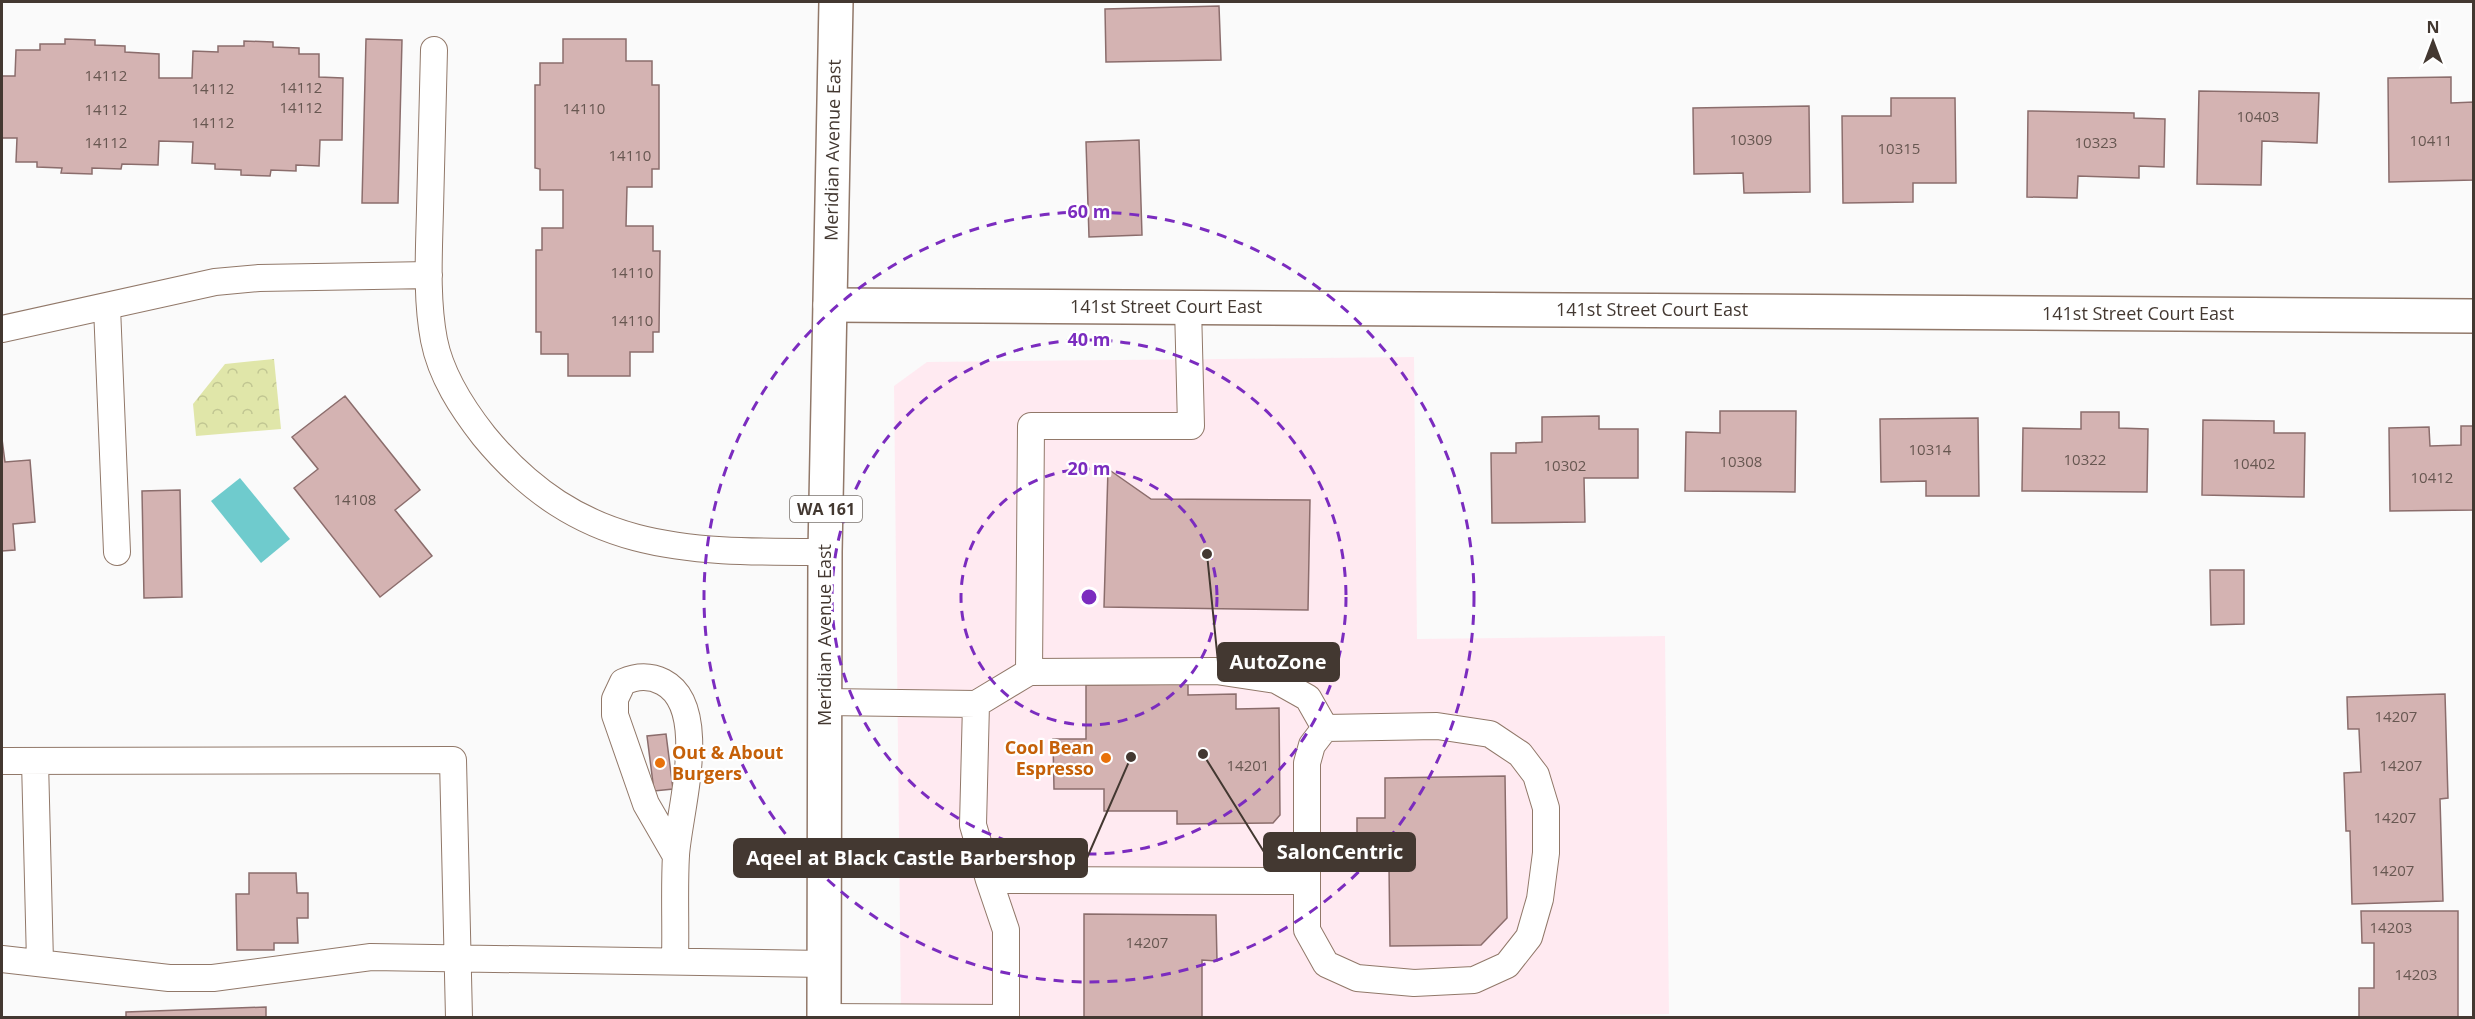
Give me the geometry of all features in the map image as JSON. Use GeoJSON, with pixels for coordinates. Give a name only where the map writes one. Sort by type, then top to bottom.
{"type":"FeatureCollection","features":[{"type":"Feature","properties":{"kind":"street","name":"Meridian Avenue East"},"geometry":{"type":"LineString","coordinates":[[824,1017],[825,552],[836,2]]}},
{"type":"Feature","properties":{"kind":"street","name":"141st Street Court East"},"geometry":{"type":"LineString","coordinates":[[830,305],[2474,316]]}},
{"type":"Feature","properties":{"kind":"lane"},"geometry":{"type":"LineString","coordinates":[[434,50],[429,275],[431,324],[444,373],[474,423],[492,446],[538,489],[573,513],[606,529],[642,541],[719,552],[825,552]]}},
{"type":"Feature","properties":{"kind":"lane"},"geometry":{"type":"LineString","coordinates":[[2,329],[215,282],[259,278],[429,275]]}},
{"type":"Feature","properties":{"kind":"lane"},"geometry":{"type":"LineString","coordinates":[[107,307],[117,552]]}},
{"type":"Feature","properties":{"kind":"lane"},"geometry":{"type":"LineString","coordinates":[[1029,672],[1031,426],[1191,426],[1188,307]]}},
{"type":"Feature","properties":{"kind":"lane"},"geometry":{"type":"LineString","coordinates":[[825,702],[976,704],[1029,672],[1216,671],[1276,680],[1308,698],[1325,728]]}},
{"type":"Feature","properties":{"kind":"lane"},"geometry":{"type":"LineString","coordinates":[[675,961],[676,856],[689,729],[685,705],[673,688],[657,680],[637,676],[623,682],[615,699],[615,715],[646,804],[676,856]]}},
{"type":"Feature","properties":{"kind":"lane"},"geometry":{"type":"LineString","coordinates":[[824,1017],[1006,1017],[1006,930],[973,825],[976,704]]}},
{"type":"Feature","properties":{"kind":"lane"},"geometry":{"type":"LineString","coordinates":[[1437,726],[1490,734],[1520,754],[1536,775],[1546,808],[1546,853],[1540,899],[1529,937],[1507,965],[1474,980],[1414,983],[1357,978],[1326,964],[1307,930],[1306,881],[1307,763],[1312,745],[1325,728],[1437,726]]}},
{"type":"Feature","properties":{"kind":"lane"},"geometry":{"type":"LineString","coordinates":[[2,761],[453,760],[459,1017]]}},
{"type":"Feature","properties":{"kind":"lane"},"geometry":{"type":"LineString","coordinates":[[35,761],[40,963]]}},
{"type":"Feature","properties":{"kind":"lane"},"geometry":{"type":"LineString","coordinates":[[989,880],[1306,881]]}},
{"type":"Feature","properties":{"kind":"lane"},"geometry":{"type":"LineString","coordinates":[[2,959],[169,978],[213,978],[371,957],[824,964]]}},
{"type":"Feature","properties":{"kind":"shaded area"},"geometry":{"type":"Polygon","coordinates":[[[1414,357],[1417,639],[1665,636],[1669,1014],[1376,1018],[901,1017],[894,386],[927,362],[1414,357]]]}},
{"type":"Feature","properties":{"kind":"green space"},"geometry":{"type":"Polygon","coordinates":[[[274,359],[281,429],[196,436],[193,404],[225,364],[274,359]]]}},
{"type":"Feature","properties":{"kind":"water"},"geometry":{"type":"Polygon","coordinates":[[[240,478],[290,539],[261,563],[211,501],[240,478]]]}},
{"type":"Feature","properties":{"kind":"building"},"geometry":{"type":"Polygon","coordinates":[[[1219,6],[1221,60],[1106,62],[1105,9],[1219,6]]]}},
{"type":"Feature","properties":{"kind":"building"},"geometry":{"type":"Polygon","coordinates":[[[65,39],[95,40],[95,45],[125,46],[125,52],[159,54],[159,78],[192,78],[193,51],[218,52],[218,46],[244,46],[244,41],[273,42],[273,47],[299,48],[299,54],[319,54],[319,77],[343,78],[342,140],[320,140],[319,166],[296,165],[296,171],[271,170],[270,176],[241,175],[241,170],[215,169],[215,164],[192,163],[193,142],[159,141],[158,165],[122,164],[121,169],[92,168],[92,174],[61,173],[62,168],[37,167],[37,162],[16,162],[17,138],[2,138],[2,76],[15,76],[16,50],[40,50],[40,44],[65,44],[65,39]]]}},
{"type":"Feature","properties":{"kind":"building"},"geometry":{"type":"Polygon","coordinates":[[[366,39],[402,40],[398,203],[362,203],[366,39]]]}},
{"type":"Feature","properties":{"kind":"building"},"geometry":{"type":"Polygon","coordinates":[[[563,39],[626,39],[626,61],[652,61],[652,85],[659,85],[659,169],[652,169],[652,187],[627,187],[626,226],[653,226],[653,251],[660,251],[659,332],[653,332],[653,352],[630,352],[630,376],[568,376],[568,354],[541,354],[541,332],[536,332],[536,250],[542,250],[542,228],[563,228],[563,190],[540,190],[540,169],[535,168],[535,85],[540,85],[540,63],[563,63],[563,39]]]}},
{"type":"Feature","properties":{"kind":"building"},"geometry":{"type":"Polygon","coordinates":[[[2451,77],[2451,103],[2474,102],[2474,180],[2389,182],[2388,78],[2451,77]]]}},
{"type":"Feature","properties":{"kind":"building"},"geometry":{"type":"Polygon","coordinates":[[[2199,91],[2319,93],[2317,143],[2262,141],[2261,185],[2197,184],[2199,91]]]}},
{"type":"Feature","properties":{"kind":"building"},"geometry":{"type":"Polygon","coordinates":[[[1891,98],[1955,98],[1956,183],[1913,183],[1913,202],[1843,203],[1842,116],[1891,116],[1891,98]]]}},
{"type":"Feature","properties":{"kind":"building"},"geometry":{"type":"Polygon","coordinates":[[[1809,106],[1810,192],[1744,193],[1743,173],[1694,174],[1693,108],[1809,106]]]}},
{"type":"Feature","properties":{"kind":"building"},"geometry":{"type":"Polygon","coordinates":[[[2028,111],[2134,113],[2134,118],[2165,119],[2164,167],[2139,166],[2139,178],[2078,176],[2077,198],[2027,197],[2028,111]]]}},
{"type":"Feature","properties":{"kind":"building"},"geometry":{"type":"Polygon","coordinates":[[[1139,140],[1142,235],[1089,237],[1086,142],[1139,140]]]}},
{"type":"Feature","properties":{"kind":"building"},"geometry":{"type":"Polygon","coordinates":[[[345,396],[420,490],[395,510],[432,556],[380,597],[294,488],[318,469],[292,437],[345,396]]]}},
{"type":"Feature","properties":{"kind":"building"},"geometry":{"type":"Polygon","coordinates":[[[1720,411],[1796,411],[1795,492],[1685,491],[1686,432],[1720,433],[1720,411]]]}},
{"type":"Feature","properties":{"kind":"building"},"geometry":{"type":"Polygon","coordinates":[[[2081,412],[2119,412],[2119,428],[2148,429],[2147,492],[2022,491],[2023,428],[2081,429],[2081,412]]]}},
{"type":"Feature","properties":{"kind":"building"},"geometry":{"type":"Polygon","coordinates":[[[1599,416],[1599,429],[1638,429],[1638,478],[1584,478],[1585,522],[1492,523],[1491,453],[1516,453],[1516,443],[1542,442],[1542,417],[1599,416]]]}},
{"type":"Feature","properties":{"kind":"building"},"geometry":{"type":"Polygon","coordinates":[[[1978,418],[1979,496],[1926,496],[1926,481],[1881,482],[1880,419],[1978,418]]]}},
{"type":"Feature","properties":{"kind":"building"},"geometry":{"type":"Polygon","coordinates":[[[2203,420],[2274,421],[2274,433],[2305,433],[2304,497],[2202,495],[2203,420]]]}},
{"type":"Feature","properties":{"kind":"building"},"geometry":{"type":"Polygon","coordinates":[[[2461,426],[2474,426],[2474,510],[2390,511],[2389,428],[2429,427],[2430,446],[2461,445],[2461,426]]]}},
{"type":"Feature","properties":{"kind":"building"},"geometry":{"type":"Polygon","coordinates":[[[2,439],[5,462],[30,460],[35,522],[13,524],[15,550],[2,551],[2,439]]]}},
{"type":"Feature","properties":{"kind":"building"},"geometry":{"type":"Polygon","coordinates":[[[1108,469],[1151,499],[1310,500],[1308,610],[1104,607],[1108,469]]]}},
{"type":"Feature","properties":{"kind":"building"},"geometry":{"type":"Polygon","coordinates":[[[180,490],[182,597],[144,598],[142,491],[180,490]]]}},
{"type":"Feature","properties":{"kind":"building"},"geometry":{"type":"Polygon","coordinates":[[[2210,570],[2244,570],[2244,624],[2211,625],[2210,570]]]}},
{"type":"Feature","properties":{"kind":"building"},"geometry":{"type":"Polygon","coordinates":[[[1188,684],[1188,695],[1236,694],[1236,709],[1279,708],[1280,815],[1273,823],[1177,824],[1177,811],[1104,811],[1104,789],[1054,789],[1053,739],[1086,739],[1086,685],[1188,684]]]}},
{"type":"Feature","properties":{"kind":"building"},"geometry":{"type":"Polygon","coordinates":[[[2445,694],[2448,798],[2440,799],[2443,901],[2352,904],[2350,831],[2346,831],[2344,773],[2361,772],[2359,729],[2348,729],[2347,697],[2445,694]]]}},
{"type":"Feature","properties":{"kind":"building","name":"Out & About Burgers"},"geometry":{"type":"Polygon","coordinates":[[[666,734],[673,789],[654,791],[647,736],[666,734]]]}},
{"type":"Feature","properties":{"kind":"building"},"geometry":{"type":"Polygon","coordinates":[[[1505,776],[1507,918],[1481,945],[1390,946],[1389,866],[1357,866],[1357,818],[1385,818],[1385,778],[1505,776]]]}},
{"type":"Feature","properties":{"kind":"building"},"geometry":{"type":"Polygon","coordinates":[[[249,873],[296,873],[297,893],[308,893],[308,918],[297,918],[298,943],[274,943],[274,950],[237,950],[236,894],[249,894],[249,873]]]}},
{"type":"Feature","properties":{"kind":"building"},"geometry":{"type":"Polygon","coordinates":[[[2361,911],[2458,911],[2458,1018],[2359,1018],[2359,988],[2374,988],[2374,943],[2362,943],[2361,911]]]}},
{"type":"Feature","properties":{"kind":"building"},"geometry":{"type":"Polygon","coordinates":[[[1084,914],[1216,915],[1217,961],[1202,960],[1202,1018],[1084,1018],[1084,914]]]}},
{"type":"Feature","properties":{"kind":"building"},"geometry":{"type":"Polygon","coordinates":[[[266,1007],[266,1018],[126,1018],[126,1012],[266,1007]]]}},
{"type":"Feature","properties":{"kind":"place","name":"AutoZone"},"geometry":{"type":"Point","coordinates":[1207,554]}},
{"type":"Feature","properties":{"kind":"place","name":"SalonCentric"},"geometry":{"type":"Point","coordinates":[1203,754]}},
{"type":"Feature","properties":{"kind":"place","name":"Aqeel at Black Castle Barbershop"},"geometry":{"type":"Point","coordinates":[1131,757]}},
{"type":"Feature","properties":{"kind":"place","name":"Cool Bean Espresso"},"geometry":{"type":"Point","coordinates":[1106,758]}},
{"type":"Feature","properties":{"kind":"place","name":"Out & About Burgers"},"geometry":{"type":"Point","coordinates":[660,763]}}]}
